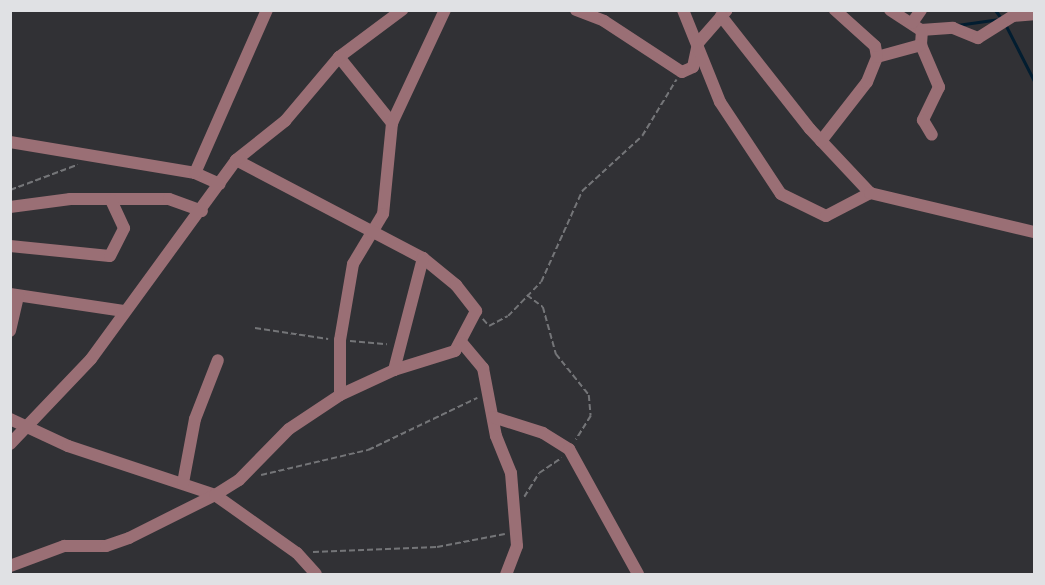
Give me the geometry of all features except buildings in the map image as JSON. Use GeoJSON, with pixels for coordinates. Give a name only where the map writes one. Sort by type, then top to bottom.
{"type":"FeatureCollection","features":[{"type":"Feature","properties":{"kind":"street"},"geometry":{"type":"LineString","coordinates":[[195,173],[267,10]]}},
{"type":"Feature","properties":{"kind":"street"},"geometry":{"type":"LineString","coordinates":[[10,444],[24,425],[91,359],[124,311],[202,211],[236,160],[285,121],[339,57],[402,10]]}},
{"type":"Feature","properties":{"kind":"street"},"geometry":{"type":"LineString","coordinates":[[340,395],[340,340],[353,264],[377,229],[390,175],[392,123],[445,10]]}},
{"type":"Feature","properties":{"kind":"street"},"geometry":{"type":"LineString","coordinates":[[576,10],[604,21],[682,72],[695,63],[697,48],[723,13],[821,141],[870,193],[1035,232]]}},
{"type":"Feature","properties":{"kind":"street"},"geometry":{"type":"LineString","coordinates":[[683,10],[720,102],[781,194],[826,216],[870,193]]}},
{"type":"Feature","properties":{"kind":"street"},"geometry":{"type":"LineString","coordinates":[[821,141],[867,82],[877,57],[869,40],[835,10]]}},
{"type":"Feature","properties":{"kind":"street"},"geometry":{"type":"LineString","coordinates":[[890,10],[917,27],[953,28],[984,37],[1013,16],[1035,14]]}},
{"type":"Feature","properties":{"kind":"street"},"geometry":{"type":"LineString","coordinates":[[921,10],[917,27],[921,45],[939,87],[923,120],[932,135]]}},
{"type":"Feature","properties":{"kind":"street"},"geometry":{"type":"LineString","coordinates":[[877,57],[921,45]]}},
{"type":"Feature","properties":{"kind":"street"},"geometry":{"type":"LineString","coordinates":[[339,57],[392,123]]}},
{"type":"Feature","properties":{"kind":"street"},"geometry":{"type":"LineString","coordinates":[[10,142],[195,173],[220,184]]}},
{"type":"Feature","properties":{"kind":"street"},"geometry":{"type":"LineString","coordinates":[[10,566],[64,546],[106,546],[129,538],[215,495],[239,480],[289,429],[340,395],[394,370],[445,357],[462,343],[476,311],[456,285],[423,258],[377,229],[323,208],[236,160]]}},
{"type":"Feature","properties":{"kind":"street"},"geometry":{"type":"LineString","coordinates":[[10,207],[169,198],[202,211]]}},
{"type":"Feature","properties":{"kind":"street"},"geometry":{"type":"LineString","coordinates":[[10,246],[110,256],[124,228],[111,200]]}},
{"type":"Feature","properties":{"kind":"street"},"geometry":{"type":"LineString","coordinates":[[394,370],[423,258]]}},
{"type":"Feature","properties":{"kind":"street"},"geometry":{"type":"LineString","coordinates":[[10,331],[14,295],[124,311]]}},
{"type":"Feature","properties":{"kind":"street"},"geometry":{"type":"LineString","coordinates":[[462,343],[483,368],[493,417],[518,512],[517,531],[506,574]]}},
{"type":"Feature","properties":{"kind":"street"},"geometry":{"type":"LineString","coordinates":[[183,483],[195,419],[219,360]]}},
{"type":"Feature","properties":{"kind":"street"},"geometry":{"type":"LineString","coordinates":[[493,417],[543,433],[569,449],[638,574]]}},
{"type":"Feature","properties":{"kind":"street"},"geometry":{"type":"LineString","coordinates":[[10,418],[68,446],[215,495],[297,553],[316,574]]}},
{"type":"Feature","properties":{"kind":"path"},"geometry":{"type":"LineString","coordinates":[[489,326],[541,282],[582,191],[642,136],[682,72]]}},
{"type":"Feature","properties":{"kind":"path"},"geometry":{"type":"LineString","coordinates":[[10,190],[84,163]]}},
{"type":"Feature","properties":{"kind":"path"},"geometry":{"type":"LineString","coordinates":[[518,512],[539,473],[569,449],[591,416],[589,395],[556,354],[543,307],[527,295]]}},
{"type":"Feature","properties":{"kind":"path"},"geometry":{"type":"LineString","coordinates":[[257,476],[368,450],[428,426],[465,401],[488,396]]}},
{"type":"Feature","properties":{"kind":"path"},"geometry":{"type":"LineString","coordinates":[[297,553],[437,547],[517,531]]}},
{"type":"Feature","properties":{"kind":"waterway"},"geometry":{"type":"LineString","coordinates":[[995,10],[1001,18]]}},
{"type":"Feature","properties":{"kind":"waterway"},"geometry":{"type":"LineString","coordinates":[[957,25],[1000,19]]}},
{"type":"Feature","properties":{"kind":"waterway"},"geometry":{"type":"LineString","coordinates":[[1005,24],[1034,81]]}}]}
